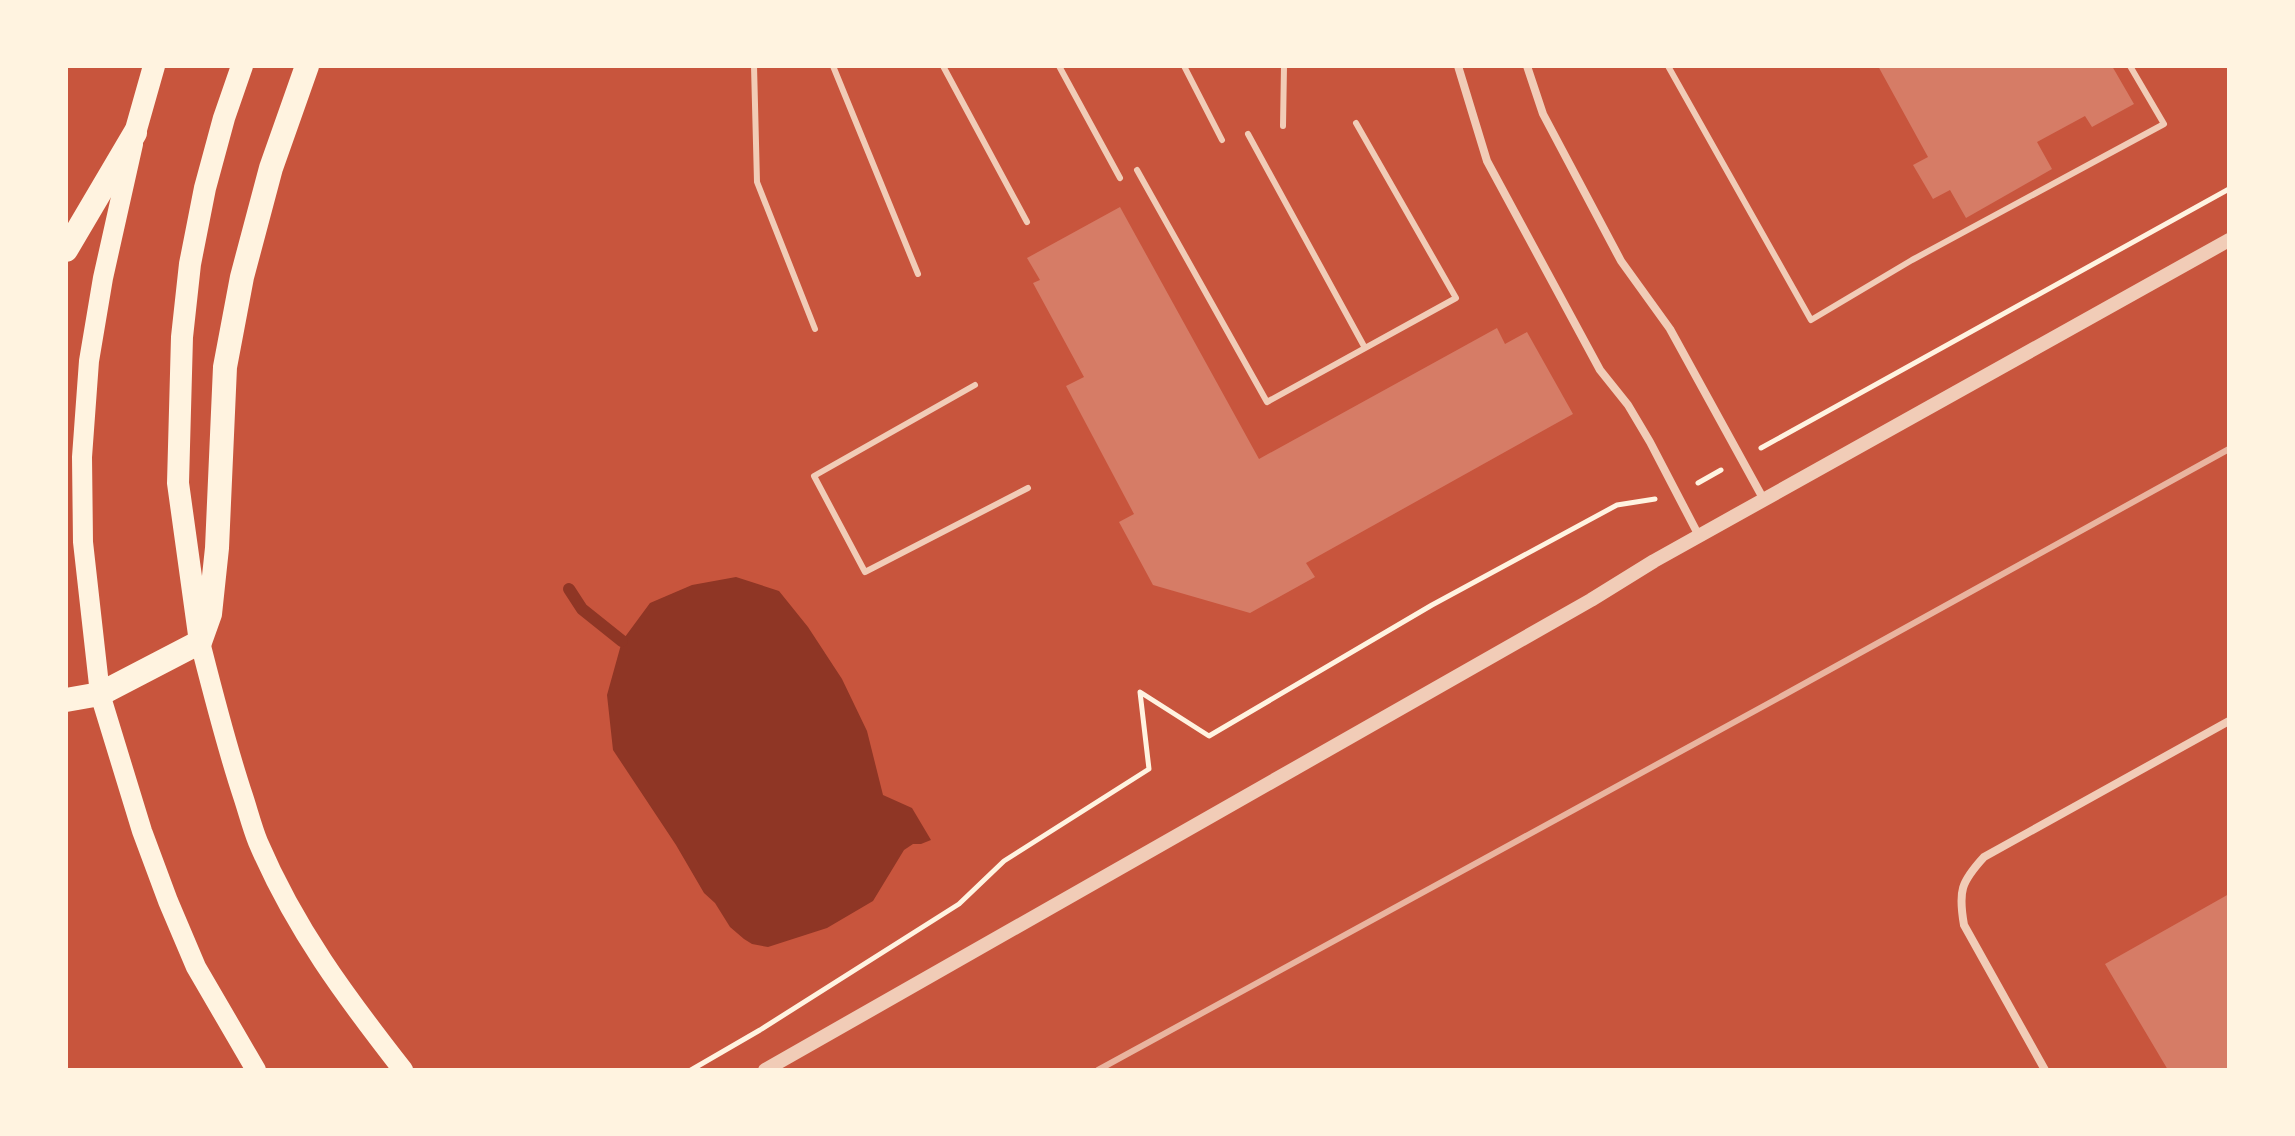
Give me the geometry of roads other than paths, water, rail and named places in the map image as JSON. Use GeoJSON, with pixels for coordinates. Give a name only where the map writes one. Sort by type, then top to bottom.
{"type":"FeatureCollection","features":[{"type":"Feature","properties":{"kind":"highway"},"geometry":{"type":"LineString","coordinates":[[66,250],[135,133],[154,66]]}},
{"type":"Feature","properties":{"kind":"highway"},"geometry":{"type":"LineString","coordinates":[[200,642],[178,483],[182,337],[190,264],[205,188],[242,66]]}},
{"type":"Feature","properties":{"kind":"highway"},"geometry":{"type":"LineString","coordinates":[[66,700],[100,694],[200,642],[210,614],[217,548],[225,367],[242,277],[271,168],[307,66]]}},
{"type":"Feature","properties":{"kind":"main road"},"geometry":{"type":"LineString","coordinates":[[135,133],[103,278],[89,361],[82,457],[83,542],[100,694],[142,831],[168,901],[196,967],[256,1070]]}},
{"type":"Feature","properties":{"kind":"main road"},"geometry":{"type":"LineString","coordinates":[[200,642],[226,742],[258,841],[316,952],[403,1070]]}},
{"type":"Feature","properties":{"kind":"street"},"geometry":{"type":"LineString","coordinates":[[1458,66],[1487,161],[1600,370],[1628,405],[1699,537]]}},
{"type":"Feature","properties":{"kind":"street"},"geometry":{"type":"LineString","coordinates":[[1527,66],[1543,114],[1621,261],[1670,329],[1765,501]]}},
{"type":"Feature","properties":{"kind":"street"},"geometry":{"type":"LineString","coordinates":[[765,1070],[1699,537],[2229,240]]}},
{"type":"Feature","properties":{"kind":"street"},"geometry":{"type":"LineString","coordinates":[[2045,1070],[1964,925],[1960,902],[1966,877],[1984,857],[2229,721]]}},
{"type":"Feature","properties":{"kind":"lane"},"geometry":{"type":"LineString","coordinates":[[754,66],[757,182],[815,329]]}},
{"type":"Feature","properties":{"kind":"lane"},"geometry":{"type":"LineString","coordinates":[[833,66],[918,274]]}},
{"type":"Feature","properties":{"kind":"lane"},"geometry":{"type":"LineString","coordinates":[[943,66],[1027,222]]}},
{"type":"Feature","properties":{"kind":"lane"},"geometry":{"type":"LineString","coordinates":[[1059,66],[1120,178]]}},
{"type":"Feature","properties":{"kind":"lane"},"geometry":{"type":"LineString","coordinates":[[1184,66],[1222,140]]}},
{"type":"Feature","properties":{"kind":"lane"},"geometry":{"type":"LineString","coordinates":[[1283,126],[1284,66]]}},
{"type":"Feature","properties":{"kind":"lane"},"geometry":{"type":"LineString","coordinates":[[1668,66],[1811,320],[1912,260],[2164,124],[2130,66]]}},
{"type":"Feature","properties":{"kind":"lane"},"geometry":{"type":"LineString","coordinates":[[1137,170],[1267,402],[1456,298],[1356,123]]}},
{"type":"Feature","properties":{"kind":"lane"},"geometry":{"type":"LineString","coordinates":[[1248,134],[1365,348]]}},
{"type":"Feature","properties":{"kind":"lane"},"geometry":{"type":"LineString","coordinates":[[975,385],[814,476],[865,572],[1028,488]]}},
{"type":"Feature","properties":{"kind":"waterway"},"geometry":{"type":"LineString","coordinates":[[569,589],[582,609],[622,641]]}},
{"type":"Feature","properties":{"kind":"railway"},"geometry":{"type":"LineString","coordinates":[[1098,1070],[2229,449]]}}]}
